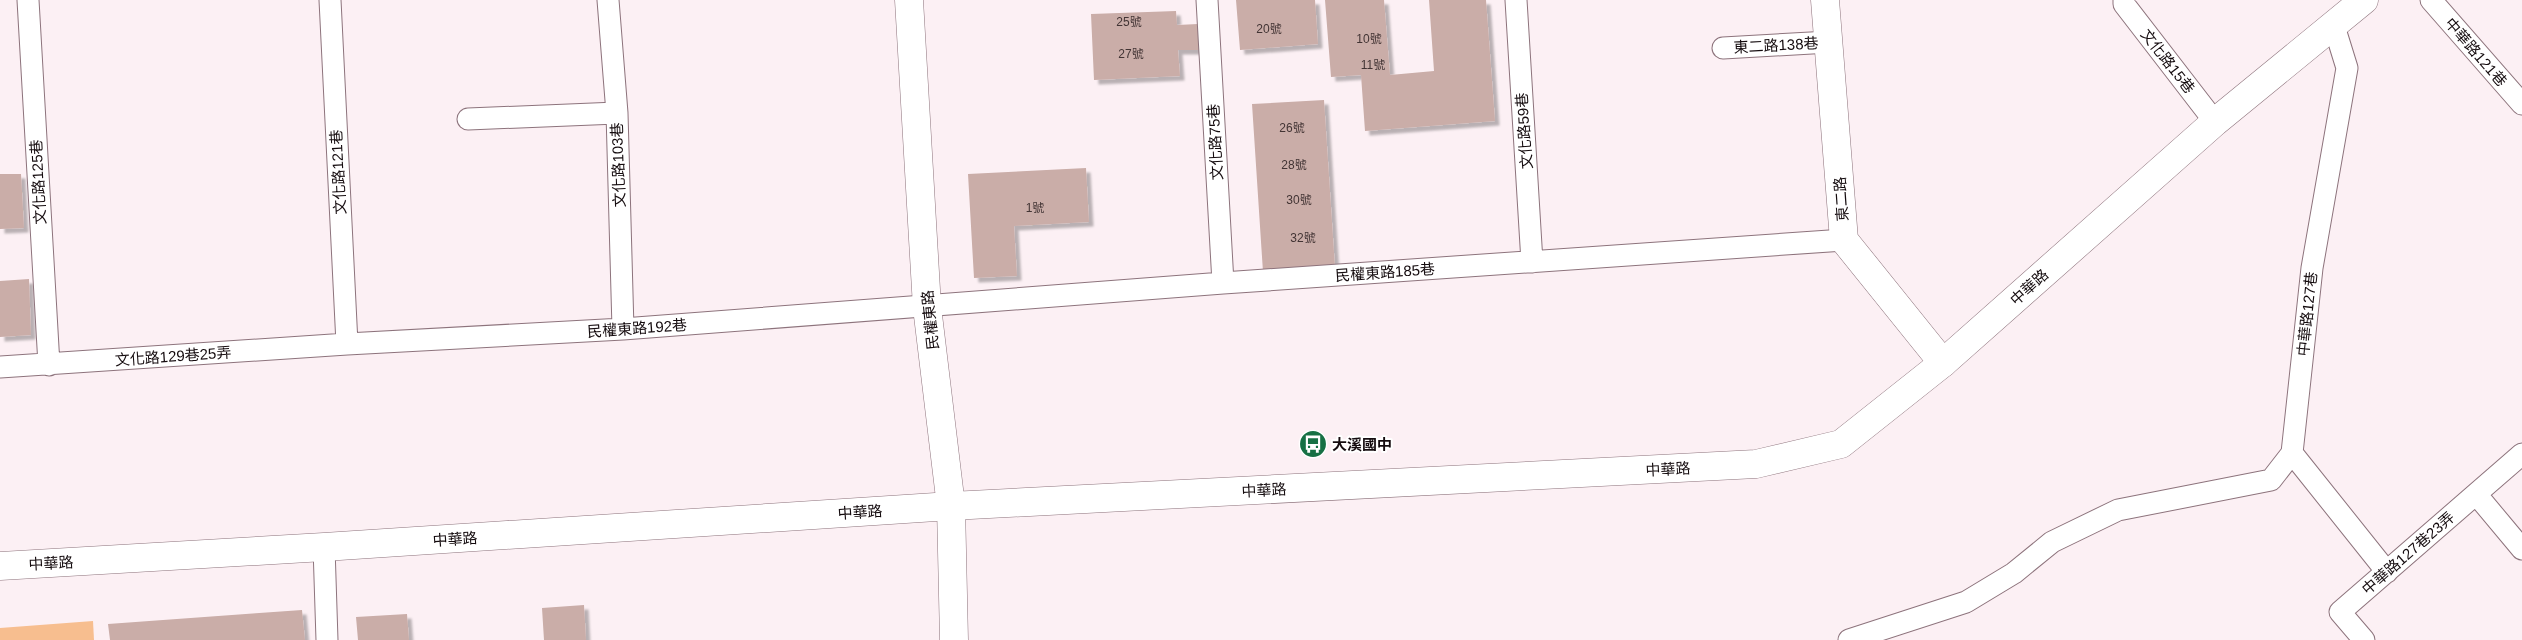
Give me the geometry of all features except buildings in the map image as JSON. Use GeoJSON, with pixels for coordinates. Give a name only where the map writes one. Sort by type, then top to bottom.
{"type":"FeatureCollection","features":[{"type":"Feature","properties":{"kind":"street","name":"民權東路"},"geometry":{"type":"LineString","coordinates":[[909,0],[927,307],[951,506],[954,640]]}},
{"type":"Feature","properties":{"kind":"street","name":"東二路"},"geometry":{"type":"LineString","coordinates":[[1825,0],[1844,240],[1943,364]]}},
{"type":"Feature","properties":{"kind":"street","name":"中華路"},"geometry":{"type":"LineString","coordinates":[[0,566],[951,506],[1756,464],[1841,444],[1943,364],[2215,122],[2364,0]]}},
{"type":"Feature","properties":{"kind":"lane","name":"文化路125巷"},"geometry":{"type":"LineString","coordinates":[[28,0],[48,365]]}},
{"type":"Feature","properties":{"kind":"lane","name":"文化路121巷"},"geometry":{"type":"LineString","coordinates":[[330,0],[347,344]]}},
{"type":"Feature","properties":{"kind":"lane","name":"文化路103巷"},"geometry":{"type":"LineString","coordinates":[[608,0],[617,113],[623,329]]}},
{"type":"Feature","properties":{"kind":"lane","name":"文化路75巷"},"geometry":{"type":"LineString","coordinates":[[1207,0],[1223,283]]}},
{"type":"Feature","properties":{"kind":"lane","name":"文化路59巷"},"geometry":{"type":"LineString","coordinates":[[1516,0],[1532,262]]}},
{"type":"Feature","properties":{"kind":"lane","name":"文化路15巷"},"geometry":{"type":"LineString","coordinates":[[2124,0],[2124,4],[2215,122]]}},
{"type":"Feature","properties":{"kind":"lane","name":"中華路121巷"},"geometry":{"type":"LineString","coordinates":[[2431,0],[2522,104]]}},
{"type":"Feature","properties":{"kind":"lane","name":"中華路127巷"},"geometry":{"type":"LineString","coordinates":[[2292,453],[2312,268],[2346,68],[2334,26]]}},
{"type":"Feature","properties":{"kind":"lane","name":"東二路138巷"},"geometry":{"type":"LineString","coordinates":[[1723,48],[1829,42]]}},
{"type":"Feature","properties":{"kind":"lane"},"geometry":{"type":"LineString","coordinates":[[468,118],[617,113]]}},
{"type":"Feature","properties":{"kind":"lane","name":"民權東路185巷"},"geometry":{"type":"LineString","coordinates":[[927,307],[1223,283],[1844,240]]}},
{"type":"Feature","properties":{"kind":"lane","name":"民權東路192巷"},"geometry":{"type":"LineString","coordinates":[[347,344],[623,329],[927,307]]}},
{"type":"Feature","properties":{"kind":"lane","name":"文化路129巷25弄"},"geometry":{"type":"LineString","coordinates":[[0,367],[347,344]]}},
{"type":"Feature","properties":{"kind":"lane"},"geometry":{"type":"LineString","coordinates":[[1849,640],[1966,602],[2014,573],[2052,542],[2118,510],[2271,480],[2292,453],[2387,572]]}},
{"type":"Feature","properties":{"kind":"lane","name":"中華路127巷23弄"},"geometry":{"type":"LineString","coordinates":[[2364,640],[2340,612],[2522,454]]}},
{"type":"Feature","properties":{"kind":"lane"},"geometry":{"type":"LineString","coordinates":[[2476,494],[2522,550]]}},
{"type":"Feature","properties":{"kind":"lane"},"geometry":{"type":"LineString","coordinates":[[324,547],[327,640]]}},
{"type":"Feature","properties":{"kind":"shaded area"},"geometry":{"type":"Polygon","coordinates":[[[93,621],[94,640],[0,640],[0,628],[93,621]]]}},
{"type":"Feature","properties":{"kind":"place","name":"大溪國中"},"geometry":{"type":"Point","coordinates":[1313,444]}}]}
